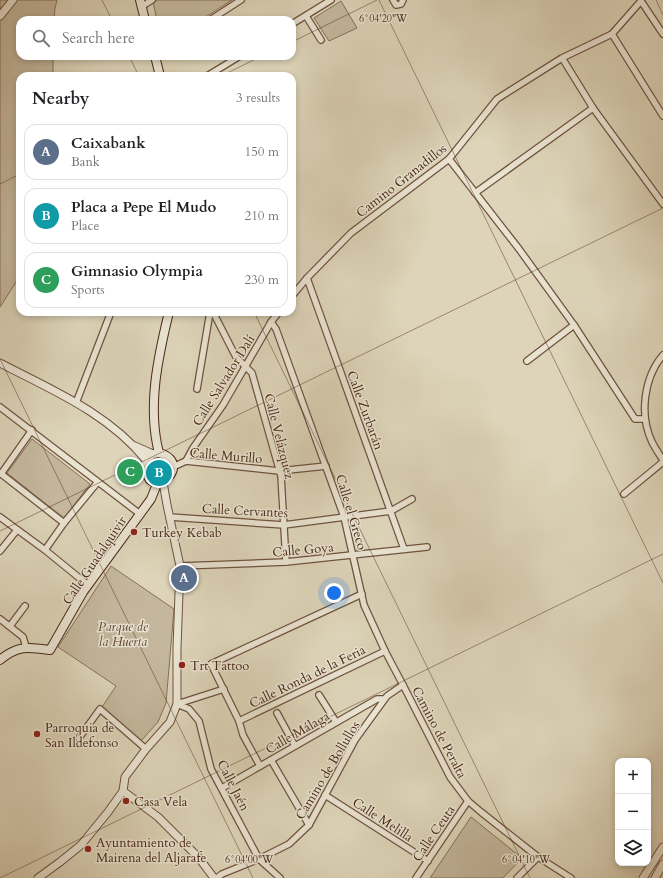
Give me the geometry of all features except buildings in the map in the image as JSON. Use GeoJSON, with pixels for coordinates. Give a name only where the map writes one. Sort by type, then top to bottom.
{"type":"FeatureCollection","features":[{"type":"Feature","properties":{"kind":"main road"},"geometry":{"type":"LineString","coordinates":[[140,3],[144,16]]}},
{"type":"Feature","properties":{"kind":"main road"},"geometry":{"type":"LineString","coordinates":[[156,60],[159,72]]}},
{"type":"Feature","properties":{"kind":"main road"},"geometry":{"type":"LineString","coordinates":[[156,453],[154,408],[158,362],[168,316]]}},
{"type":"Feature","properties":{"kind":"main road"},"geometry":{"type":"LineString","coordinates":[[156,453],[165,454],[171,459],[174,467],[170,477],[160,483],[150,480],[144,470],[146,460],[156,453]]}},
{"type":"Feature","properties":{"kind":"main road","name":"Calle Guadalquivir"},"geometry":{"type":"LineString","coordinates":[[26,647],[50,650],[83,592],[151,499],[160,483]]}},
{"type":"Feature","properties":{"kind":"main road"},"geometry":{"type":"LineString","coordinates":[[0,660],[18,648],[26,647]]}},
{"type":"Feature","properties":{"kind":"street"},"geometry":{"type":"LineString","coordinates":[[0,16],[14,0]]}},
{"type":"Feature","properties":{"kind":"street"},"geometry":{"type":"LineString","coordinates":[[140,3],[152,0]]}},
{"type":"Feature","properties":{"kind":"street"},"geometry":{"type":"LineString","coordinates":[[216,16],[241,0]]}},
{"type":"Feature","properties":{"kind":"street"},"geometry":{"type":"LineString","coordinates":[[296,22],[331,0]]}},
{"type":"Feature","properties":{"kind":"street"},"geometry":{"type":"LineString","coordinates":[[393,0],[396,5],[402,4],[403,0]]}},
{"type":"Feature","properties":{"kind":"street","name":"Camino Granadillos"},"geometry":{"type":"LineString","coordinates":[[307,278],[350,234],[449,159],[497,99],[562,58],[612,34],[641,1],[663,34]]}},
{"type":"Feature","properties":{"kind":"street"},"geometry":{"type":"LineString","coordinates":[[306,16],[321,40]]}},
{"type":"Feature","properties":{"kind":"street"},"geometry":{"type":"LineString","coordinates":[[612,34],[663,116]]}},
{"type":"Feature","properties":{"kind":"street"},"geometry":{"type":"LineString","coordinates":[[214,72],[233,60]]}},
{"type":"Feature","properties":{"kind":"street"},"geometry":{"type":"LineString","coordinates":[[564,61],[593,108],[663,204]]}},
{"type":"Feature","properties":{"kind":"street"},"geometry":{"type":"LineString","coordinates":[[475,193],[593,108]]}},
{"type":"Feature","properties":{"kind":"street"},"geometry":{"type":"LineString","coordinates":[[449,159],[519,249],[574,325],[635,419],[645,419]]}},
{"type":"Feature","properties":{"kind":"street"},"geometry":{"type":"LineString","coordinates":[[296,291],[307,278]]}},
{"type":"Feature","properties":{"kind":"street","name":"Calle Zurbarán"},"geometry":{"type":"LineString","coordinates":[[307,278],[404,550]]}},
{"type":"Feature","properties":{"kind":"street"},"geometry":{"type":"LineString","coordinates":[[76,403],[109,316]]}},
{"type":"Feature","properties":{"kind":"street"},"geometry":{"type":"LineString","coordinates":[[197,389],[209,316]]}},
{"type":"Feature","properties":{"kind":"street","name":"Calle Velázquez"},"geometry":{"type":"LineString","coordinates":[[215,316],[236,357],[252,373],[279,471],[286,562]]}},
{"type":"Feature","properties":{"kind":"street","name":"Calle Salvador Dalí"},"geometry":{"type":"LineString","coordinates":[[186,461],[193,448],[223,405],[276,316]]}},
{"type":"Feature","properties":{"kind":"street","name":"Calle el Greco"},"geometry":{"type":"LineString","coordinates":[[271,322],[276,329],[344,517],[354,555],[364,605],[384,651],[403,685]]}},
{"type":"Feature","properties":{"kind":"street"},"geometry":{"type":"LineString","coordinates":[[527,361],[574,325]]}},
{"type":"Feature","properties":{"kind":"street"},"geometry":{"type":"LineString","coordinates":[[624,494],[663,461],[652,441],[645,419],[646,390],[657,362],[663,355]]}},
{"type":"Feature","properties":{"kind":"street"},"geometry":{"type":"LineString","coordinates":[[0,363],[93,413],[134,445],[146,460]]}},
{"type":"Feature","properties":{"kind":"street"},"geometry":{"type":"LineString","coordinates":[[0,407],[140,514]]}},
{"type":"Feature","properties":{"kind":"street"},"geometry":{"type":"LineString","coordinates":[[32,430],[1,473],[64,523]]}},
{"type":"Feature","properties":{"kind":"street"},"geometry":{"type":"LineString","coordinates":[[134,445],[156,453]]}},
{"type":"Feature","properties":{"kind":"street","name":"Calle Murillo"},"geometry":{"type":"LineString","coordinates":[[174,467],[186,461],[279,471],[326,466]]}},
{"type":"Feature","properties":{"kind":"street"},"geometry":{"type":"LineString","coordinates":[[44,550],[64,523],[98,483]]}},
{"type":"Feature","properties":{"kind":"street"},"geometry":{"type":"LineString","coordinates":[[38,878],[81,845],[108,812],[123,791],[125,777],[146,749],[170,722],[178,704],[177,648],[180,566],[170,517],[160,483]]}},
{"type":"Feature","properties":{"kind":"street","name":"Calle Cervantes"},"geometry":{"type":"LineString","coordinates":[[170,517],[284,525],[391,511],[412,499]]}},
{"type":"Feature","properties":{"kind":"street"},"geometry":{"type":"LineString","coordinates":[[0,517],[88,585]]}},
{"type":"Feature","properties":{"kind":"street"},"geometry":{"type":"LineString","coordinates":[[0,551],[18,530]]}},
{"type":"Feature","properties":{"kind":"street","name":"Calle Goya"},"geometry":{"type":"LineString","coordinates":[[180,566],[286,562],[427,547]]}},
{"type":"Feature","properties":{"kind":"street","name":"Calle Ronda de la Feria"},"geometry":{"type":"LineString","coordinates":[[260,766],[243,735],[239,721],[211,664],[362,594]]}},
{"type":"Feature","properties":{"kind":"street"},"geometry":{"type":"LineString","coordinates":[[10,626],[25,606]]}},
{"type":"Feature","properties":{"kind":"street"},"geometry":{"type":"LineString","coordinates":[[0,619],[23,636],[26,647]]}},
{"type":"Feature","properties":{"kind":"street","name":"Calle Ronda de la Feria"},"geometry":{"type":"LineString","coordinates":[[239,721],[384,651]]}},
{"type":"Feature","properties":{"kind":"street"},"geometry":{"type":"LineString","coordinates":[[384,699],[403,685]]}},
{"type":"Feature","properties":{"kind":"street","name":"Camino de Peralta"},"geometry":{"type":"LineString","coordinates":[[403,685],[450,777],[468,801],[538,857],[571,878]]}},
{"type":"Feature","properties":{"kind":"street"},"geometry":{"type":"LineString","coordinates":[[178,704],[224,689]]}},
{"type":"Feature","properties":{"kind":"street"},"geometry":{"type":"LineString","coordinates":[[319,695],[336,722]]}},
{"type":"Feature","properties":{"kind":"street","name":"Calle Málaga"},"geometry":{"type":"LineString","coordinates":[[222,788],[377,699],[384,699]]}},
{"type":"Feature","properties":{"kind":"street","name":"Camino de Bollullos"},"geometry":{"type":"LineString","coordinates":[[218,878],[222,874],[259,859],[289,844],[309,825],[355,740],[384,699]]}},
{"type":"Feature","properties":{"kind":"street","name":"Calle Jaén"},"geometry":{"type":"LineString","coordinates":[[178,704],[189,709],[199,721],[212,769],[259,859]]}},
{"type":"Feature","properties":{"kind":"street"},"geometry":{"type":"LineString","coordinates":[[80,738],[100,710],[146,749]]}},
{"type":"Feature","properties":{"kind":"street"},"geometry":{"type":"LineString","coordinates":[[278,714],[295,746]]}},
{"type":"Feature","properties":{"kind":"street"},"geometry":{"type":"LineString","coordinates":[[271,760],[309,825]]}},
{"type":"Feature","properties":{"kind":"street"},"geometry":{"type":"LineString","coordinates":[[123,791],[158,817],[199,858],[214,878]]}},
{"type":"Feature","properties":{"kind":"street","name":"Calle Melilla"},"geometry":{"type":"LineString","coordinates":[[325,795],[428,861]]}},
{"type":"Feature","properties":{"kind":"street","name":"Calle Ceuta"},"geometry":{"type":"LineString","coordinates":[[416,878],[468,801]]}},
{"type":"Feature","properties":{"kind":"street"},"geometry":{"type":"LineString","coordinates":[[643,878],[663,847]]}},
{"type":"Feature","properties":{"kind":"street"},"geometry":{"type":"LineString","coordinates":[[517,878],[538,857]]}},
{"type":"Feature","properties":{"kind":"street"},"geometry":{"type":"LineString","coordinates":[[259,859],[280,878]]}},
{"type":"Feature","properties":{"kind":"street"},"geometry":{"type":"LineString","coordinates":[[655,878],[663,864]]}},
{"type":"Feature","properties":{"kind":"green space"},"geometry":{"type":"Polygon","coordinates":[[[0,0],[57,0],[54,16],[16,16],[16,60],[53,60],[53,72],[16,72],[16,282],[0,307],[0,0]]]}},
{"type":"Feature","properties":{"kind":"green space"},"geometry":{"type":"Polygon","coordinates":[[[157,0],[232,0],[207,16],[156,16],[153,2],[157,0]]]}},
{"type":"Feature","properties":{"kind":"green space"},"geometry":{"type":"Polygon","coordinates":[[[341,1],[357,28],[329,41],[314,18],[341,1]]]}},
{"type":"Feature","properties":{"kind":"green space"},"geometry":{"type":"Polygon","coordinates":[[[32,439],[90,484],[64,518],[7,473],[32,439]]]}},
{"type":"Feature","properties":{"kind":"green space","name":"Parque de la Huerta"},"geometry":{"type":"Polygon","coordinates":[[[111,566],[174,609],[166,703],[158,722],[141,741],[102,707],[116,686],[58,647],[111,566]]]}},
{"type":"Feature","properties":{"kind":"green space"},"geometry":{"type":"Polygon","coordinates":[[[471,817],[522,858],[503,878],[430,878],[471,817]]]}},
{"type":"Feature","properties":{"kind":"place","name":"Gimnasio Olympia"},"geometry":{"type":"Point","coordinates":[130,472]}},
{"type":"Feature","properties":{"kind":"place","name":"Placa a Pepe El Mudo"},"geometry":{"type":"Point","coordinates":[159,473]}},
{"type":"Feature","properties":{"kind":"place","name":"Turkey Kebab"},"geometry":{"type":"Point","coordinates":[134,532]}},
{"type":"Feature","properties":{"kind":"place","name":"Caixabank"},"geometry":{"type":"Point","coordinates":[184,578]}},
{"type":"Feature","properties":{"kind":"place","name":"Trt Tattoo"},"geometry":{"type":"Point","coordinates":[182,665]}},
{"type":"Feature","properties":{"kind":"place","name":"Parroquia de San Ildefonso"},"geometry":{"type":"Point","coordinates":[37,734]}},
{"type":"Feature","properties":{"kind":"place","name":"Casa Vela"},"geometry":{"type":"Point","coordinates":[126,801]}},
{"type":"Feature","properties":{"kind":"place","name":"Ayuntamiento de Mairena del Aljarafe"},"geometry":{"type":"Point","coordinates":[88,849]}}]}
